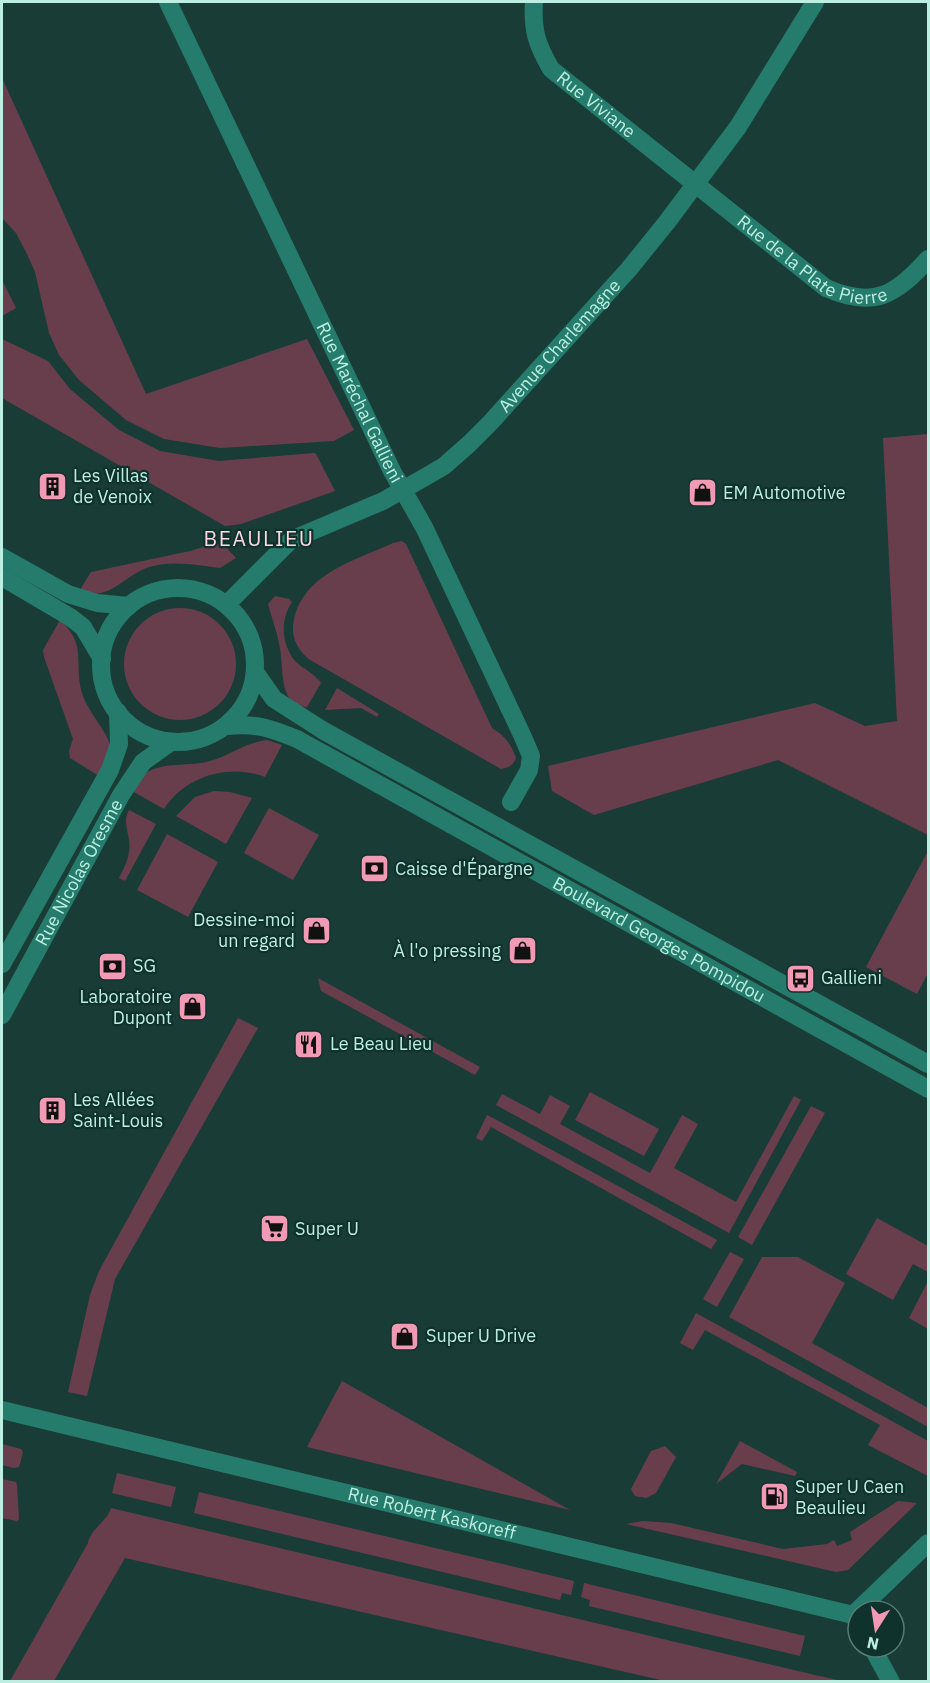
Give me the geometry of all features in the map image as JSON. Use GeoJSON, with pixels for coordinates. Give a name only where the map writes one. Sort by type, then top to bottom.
{"type":"FeatureCollection","features":[{"type":"Feature","properties":{"kind":"street","name":"Rue Maréchal Gallieni"},"geometry":{"type":"LineString","coordinates":[[168,2],[392,471],[424,527],[531,756],[529,770],[511,802]]}},
{"type":"Feature","properties":{"kind":"street","name":"Rue Viviane"},"geometry":{"type":"LineString","coordinates":[[534,2],[533,17],[538,46],[551,69],[696,183]]}},
{"type":"Feature","properties":{"kind":"street","name":"Avenue Charlemagne"},"geometry":{"type":"LineString","coordinates":[[226,605],[291,540],[383,501],[444,466],[491,422],[629,269],[696,183],[738,127],[816,2]]}},
{"type":"Feature","properties":{"kind":"street","name":"Rue de la Plate Pierre"},"geometry":{"type":"LineString","coordinates":[[696,183],[808,275],[826,288],[846,296],[866,298],[885,295],[898,289],[928,259]]}},
{"type":"Feature","properties":{"kind":"street"},"geometry":{"type":"LineString","coordinates":[[2,557],[68,594],[97,603],[129,606]]}},
{"type":"Feature","properties":{"kind":"street"},"geometry":{"type":"LineString","coordinates":[[2,577],[70,616],[83,627],[102,660]]}},
{"type":"Feature","properties":{"kind":"street"},"geometry":{"type":"LineString","coordinates":[[177,588],[195,590],[226,605],[240,618],[255,653],[255,672],[251,692],[241,710],[226,726],[210,736],[191,741],[171,742],[151,737],[132,727],[118,712],[105,687],[102,674],[102,660],[107,636],[117,620],[129,606],[144,597],[177,588]]}},
{"type":"Feature","properties":{"kind":"street","name":"Boulevard Georges Pompidou"},"geometry":{"type":"LineString","coordinates":[[255,672],[274,699],[324,731],[928,1064]]}},
{"type":"Feature","properties":{"kind":"street","name":"Rue Nicolas Oresme"},"geometry":{"type":"LineString","coordinates":[[2,964],[110,770],[119,744],[118,712]]}},
{"type":"Feature","properties":{"kind":"street","name":"Boulevard Georges Pompidou"},"geometry":{"type":"LineString","coordinates":[[226,726],[244,724],[265,727],[297,739],[928,1089]]}},
{"type":"Feature","properties":{"kind":"street","name":"Rue Nicolas Oresme"},"geometry":{"type":"LineString","coordinates":[[2,1015],[121,795],[143,762],[171,742]]}},
{"type":"Feature","properties":{"kind":"street","name":"Rue Robert Kaskoreff"},"geometry":{"type":"LineString","coordinates":[[2,1410],[846,1617]]}},
{"type":"Feature","properties":{"kind":"street"},"geometry":{"type":"LineString","coordinates":[[875,1599],[928,1543]]}},
{"type":"Feature","properties":{"kind":"street"},"geometry":{"type":"LineString","coordinates":[[879,1659],[891,1682]]}},
{"type":"Feature","properties":{"kind":"shaded area"},"geometry":{"type":"Polygon","coordinates":[[[2,78],[146,394],[307,339],[354,430],[334,441],[220,448],[164,439],[126,420],[79,380],[59,355],[49,333],[35,272],[16,233],[2,218],[2,78]]]}},
{"type":"Feature","properties":{"kind":"shaded area"},"geometry":{"type":"Polygon","coordinates":[[[2,280],[16,308],[4,315],[2,314],[2,280]]]}},
{"type":"Feature","properties":{"kind":"shaded area"},"geometry":{"type":"Polygon","coordinates":[[[2,339],[48,361],[70,389],[119,430],[160,451],[219,461],[314,453],[335,491],[241,524],[225,526],[2,398],[2,339]]]}},
{"type":"Feature","properties":{"kind":"shaded area"},"geometry":{"type":"Polygon","coordinates":[[[928,434],[928,835],[778,760],[594,815],[552,791],[548,766],[815,703],[865,726],[897,721],[883,438],[928,434]]]}},
{"type":"Feature","properties":{"kind":"shaded area"},"geometry":{"type":"Polygon","coordinates":[[[402,541],[406,544],[492,728],[504,737],[512,749],[516,758],[514,763],[508,767],[501,769],[312,661],[304,655],[296,642],[293,627],[297,609],[305,594],[317,582],[346,564],[402,541]]]}},
{"type":"Feature","properties":{"kind":"shaded area"},"geometry":{"type":"Polygon","coordinates":[[[216,543],[223,544],[236,558],[220,568],[176,563],[149,567],[103,593],[85,593],[81,588],[91,572],[190,551],[216,543]]]}},
{"type":"Feature","properties":{"kind":"shaded area"},"geometry":{"type":"Polygon","coordinates":[[[275,596],[289,599],[292,602],[284,624],[285,639],[290,654],[321,683],[307,707],[291,700],[284,685],[279,643],[268,604],[275,596]]]}},
{"type":"Feature","properties":{"kind":"shaded area"},"geometry":{"type":"Polygon","coordinates":[[[180,608],[201,612],[219,625],[232,643],[236,664],[232,685],[219,703],[201,716],[180,720],[159,716],[141,703],[128,685],[124,664],[128,643],[141,625],[159,612],[180,608]]]}},
{"type":"Feature","properties":{"kind":"shaded area"},"geometry":{"type":"Polygon","coordinates":[[[60,620],[69,629],[77,647],[83,696],[110,745],[99,776],[70,758],[69,751],[73,739],[44,657],[43,650],[60,620]]]}},
{"type":"Feature","properties":{"kind":"shaded area"},"geometry":{"type":"Polygon","coordinates":[[[337,688],[379,714],[377,717],[361,708],[325,710],[337,688]]]}},
{"type":"Feature","properties":{"kind":"shaded area"},"geometry":{"type":"Polygon","coordinates":[[[267,740],[282,745],[265,777],[237,771],[209,775],[184,788],[164,809],[132,791],[142,776],[153,769],[210,761],[267,740]]]}},
{"type":"Feature","properties":{"kind":"shaded area"},"geometry":{"type":"Polygon","coordinates":[[[214,791],[230,792],[252,798],[226,844],[176,816],[195,797],[214,791]]]}},
{"type":"Feature","properties":{"kind":"shaded area"},"geometry":{"type":"Polygon","coordinates":[[[269,808],[319,835],[293,880],[244,853],[269,808]]]}},
{"type":"Feature","properties":{"kind":"shaded area"},"geometry":{"type":"Polygon","coordinates":[[[129,810],[156,824],[125,881],[119,878],[130,846],[126,825],[129,810]]]}},
{"type":"Feature","properties":{"kind":"shaded area"},"geometry":{"type":"Polygon","coordinates":[[[167,834],[218,862],[188,917],[137,890],[167,834]]]}},
{"type":"Feature","properties":{"kind":"shaded area"},"geometry":{"type":"Polygon","coordinates":[[[928,851],[928,973],[917,994],[866,967],[928,851]]]}},
{"type":"Feature","properties":{"kind":"shaded area"},"geometry":{"type":"Polygon","coordinates":[[[318,978],[480,1067],[475,1075],[321,991],[318,978]]]}},
{"type":"Feature","properties":{"kind":"shaded area"},"geometry":{"type":"Polygon","coordinates":[[[238,1018],[258,1028],[115,1279],[87,1396],[68,1392],[90,1295],[99,1271],[238,1018]]]}},
{"type":"Feature","properties":{"kind":"shaded area"},"geometry":{"type":"Polygon","coordinates":[[[590,1092],[659,1129],[644,1156],[575,1120],[590,1092]]]}},
{"type":"Feature","properties":{"kind":"shaded area"},"geometry":{"type":"Polygon","coordinates":[[[502,1094],[540,1114],[550,1095],[570,1106],[560,1124],[650,1173],[682,1115],[698,1124],[674,1168],[736,1202],[794,1096],[801,1100],[729,1233],[496,1105],[502,1094]]]}},
{"type":"Feature","properties":{"kind":"shaded area"},"geometry":{"type":"Polygon","coordinates":[[[811,1106],[825,1113],[752,1245],[738,1237],[811,1106]]]}},
{"type":"Feature","properties":{"kind":"shaded area"},"geometry":{"type":"Polygon","coordinates":[[[487,1115],[717,1240],[711,1249],[491,1127],[482,1141],[476,1138],[487,1115]]]}},
{"type":"Feature","properties":{"kind":"shaded area"},"geometry":{"type":"Polygon","coordinates":[[[877,1218],[928,1246],[928,1272],[913,1264],[893,1300],[846,1274],[877,1218]]]}},
{"type":"Feature","properties":{"kind":"shaded area"},"geometry":{"type":"Polygon","coordinates":[[[730,1252],[744,1259],[717,1307],[703,1299],[730,1252]]]}},
{"type":"Feature","properties":{"kind":"shaded area"},"geometry":{"type":"Polygon","coordinates":[[[762,1257],[798,1257],[845,1283],[812,1343],[928,1408],[928,1427],[729,1317],[762,1257]]]}},
{"type":"Feature","properties":{"kind":"shaded area"},"geometry":{"type":"Polygon","coordinates":[[[928,1281],[928,1329],[909,1318],[928,1281]]]}},
{"type":"Feature","properties":{"kind":"shaded area"},"geometry":{"type":"Polygon","coordinates":[[[696,1313],[928,1441],[928,1476],[868,1445],[880,1425],[705,1330],[693,1350],[680,1343],[696,1313]]]}},
{"type":"Feature","properties":{"kind":"shaded area"},"geometry":{"type":"Polygon","coordinates":[[[342,1381],[570,1510],[307,1447],[342,1381]]]}},
{"type":"Feature","properties":{"kind":"shaded area"},"geometry":{"type":"Polygon","coordinates":[[[740,1441],[797,1472],[795,1476],[742,1464],[716,1484],[740,1441]]]}},
{"type":"Feature","properties":{"kind":"shaded area"},"geometry":{"type":"Polygon","coordinates":[[[2,1444],[21,1449],[23,1452],[19,1467],[2,1465],[2,1444]]]}},
{"type":"Feature","properties":{"kind":"shaded area"},"geometry":{"type":"Polygon","coordinates":[[[665,1446],[676,1457],[656,1493],[646,1498],[635,1496],[631,1489],[651,1451],[665,1446]]]}},
{"type":"Feature","properties":{"kind":"shaded area"},"geometry":{"type":"Polygon","coordinates":[[[117,1473],[176,1487],[171,1507],[112,1493],[117,1473]]]}},
{"type":"Feature","properties":{"kind":"shaded area"},"geometry":{"type":"Polygon","coordinates":[[[2,1479],[16,1482],[19,1519],[17,1521],[2,1518],[2,1479]]]}},
{"type":"Feature","properties":{"kind":"shaded area"},"geometry":{"type":"Polygon","coordinates":[[[199,1492],[574,1581],[571,1595],[562,1593],[560,1600],[194,1513],[199,1492]]]}},
{"type":"Feature","properties":{"kind":"shaded area"},"geometry":{"type":"Polygon","coordinates":[[[898,1501],[917,1503],[848,1570],[836,1572],[626,1524],[643,1521],[671,1523],[783,1549],[827,1544],[834,1540],[837,1546],[852,1540],[850,1532],[898,1501]]]}},
{"type":"Feature","properties":{"kind":"shaded area"},"geometry":{"type":"Polygon","coordinates":[[[111,1508],[842,1681],[665,1681],[125,1558],[54,1681],[10,1681],[92,1533],[111,1508]]]}},
{"type":"Feature","properties":{"kind":"shaded area"},"geometry":{"type":"Polygon","coordinates":[[[584,1583],[805,1636],[800,1656],[589,1606],[590,1600],[581,1597],[584,1583]]]}},
{"type":"Feature","properties":{"kind":"place","name":"Les Villas de Venoix"},"geometry":{"type":"Point","coordinates":[52,486]}},
{"type":"Feature","properties":{"kind":"place","name":"EM Automotive"},"geometry":{"type":"Point","coordinates":[702,493]}},
{"type":"Feature","properties":{"kind":"place","name":"Caisse d'Épargne"},"geometry":{"type":"Point","coordinates":[374,869]}},
{"type":"Feature","properties":{"kind":"place","name":"Dessine-moi un regard"},"geometry":{"type":"Point","coordinates":[316,930]}},
{"type":"Feature","properties":{"kind":"place","name":"À l'o pressing"},"geometry":{"type":"Point","coordinates":[522,951]}},
{"type":"Feature","properties":{"kind":"place","name":"SG"},"geometry":{"type":"Point","coordinates":[112,966]}},
{"type":"Feature","properties":{"kind":"place","name":"Gallieni"},"geometry":{"type":"Point","coordinates":[800,978]}},
{"type":"Feature","properties":{"kind":"place","name":"Laboratoire Dupont"},"geometry":{"type":"Point","coordinates":[193,1007]}},
{"type":"Feature","properties":{"kind":"place","name":"Le Beau Lieu"},"geometry":{"type":"Point","coordinates":[309,1044]}},
{"type":"Feature","properties":{"kind":"place","name":"Les Allées Saint-Louis"},"geometry":{"type":"Point","coordinates":[52,1110]}},
{"type":"Feature","properties":{"kind":"place","name":"Super U"},"geometry":{"type":"Point","coordinates":[274,1229]}},
{"type":"Feature","properties":{"kind":"place","name":"Super U Drive"},"geometry":{"type":"Point","coordinates":[405,1336]}},
{"type":"Feature","properties":{"kind":"place","name":"Super U Caen Beaulieu"},"geometry":{"type":"Point","coordinates":[774,1497]}},
{"type":"Feature","properties":{"kind":"district","name":"BEAULIEU"},"geometry":{"type":"Point","coordinates":[259,539]}}]}
